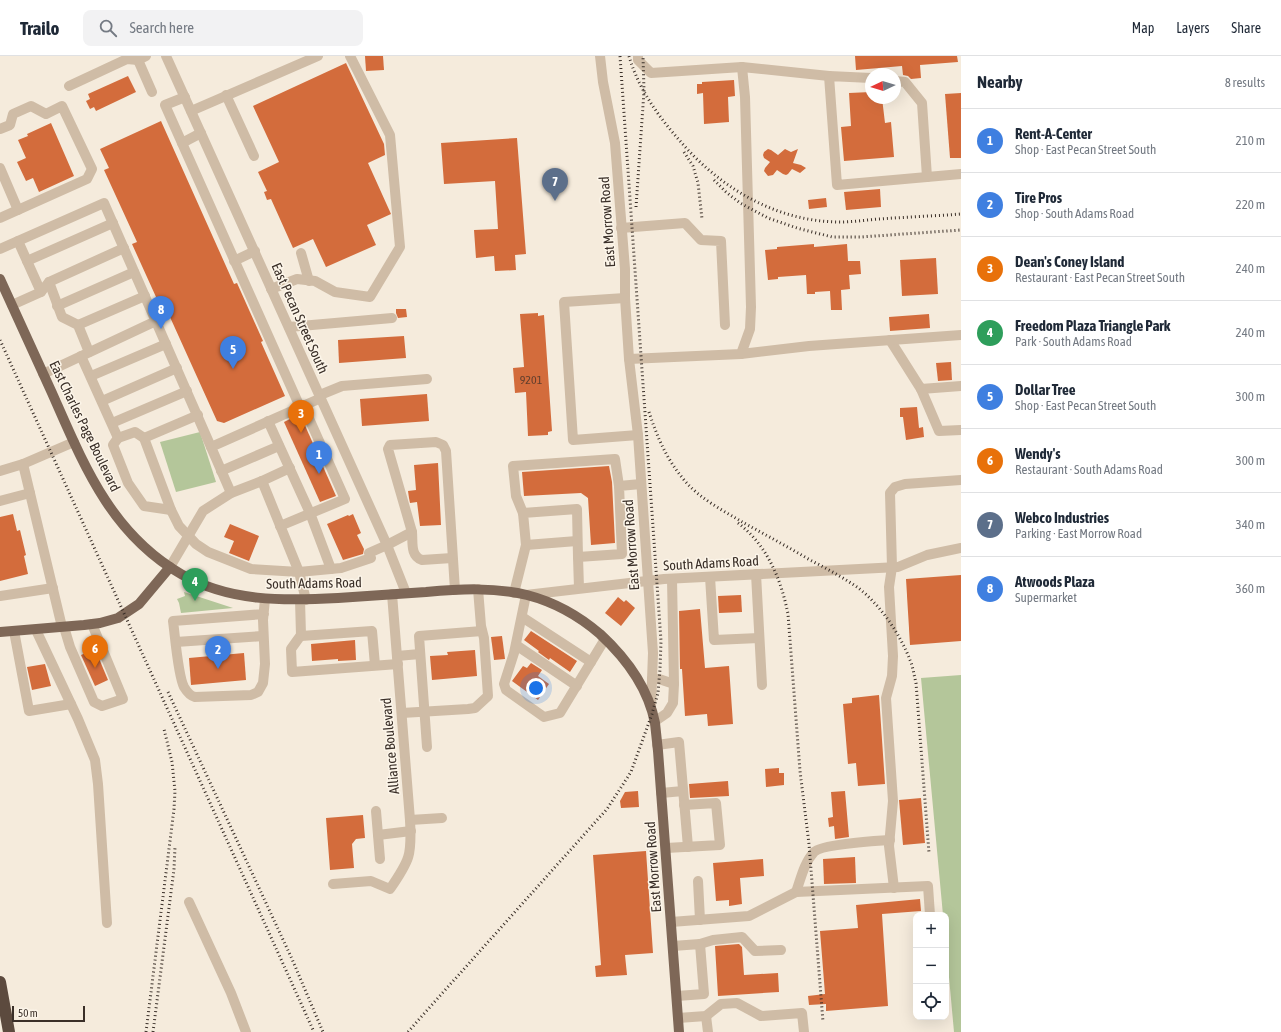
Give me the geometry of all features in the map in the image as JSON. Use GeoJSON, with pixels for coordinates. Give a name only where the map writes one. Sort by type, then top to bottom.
{"type":"FeatureCollection","features":[{"type":"Feature","properties":{"kind":"highway"},"geometry":{"type":"LineString","coordinates":[[0,982],[8,1032]]}},
{"type":"Feature","properties":{"kind":"main road","name":"East Charles Page Boulevard"},"geometry":{"type":"LineString","coordinates":[[0,279],[74,442],[98,490],[120,522],[142,546],[170,566]]}},
{"type":"Feature","properties":{"kind":"main road","name":"South Adams Road"},"geometry":{"type":"LineString","coordinates":[[170,566],[187,577],[214,588],[229,593],[265,599],[303,600],[478,589],[526,595],[549,603],[575,616],[590,626],[616,649],[642,686],[651,709]]}},
{"type":"Feature","properties":{"kind":"main road"},"geometry":{"type":"LineString","coordinates":[[0,632],[92,624],[118,618],[132,609],[147,595],[170,566]]}},
{"type":"Feature","properties":{"kind":"main road","name":"East Morrow Road"},"geometry":{"type":"LineString","coordinates":[[651,709],[658,745],[679,1032]]}},
{"type":"Feature","properties":{"kind":"street","name":"East Pecan Street South"},"geometry":{"type":"LineString","coordinates":[[166,56],[387,545],[406,593]]}},
{"type":"Feature","properties":{"kind":"street"},"geometry":{"type":"LineString","coordinates":[[191,110],[318,56]]}},
{"type":"Feature","properties":{"kind":"street"},"geometry":{"type":"LineString","coordinates":[[271,289],[297,279],[315,281],[335,292],[370,297],[400,247],[390,135],[350,56]]}},
{"type":"Feature","properties":{"kind":"street","name":"East Morrow Road"},"geometry":{"type":"LineString","coordinates":[[600,56],[603,82],[615,143],[622,228],[629,359],[638,435],[653,653],[651,709]]}},
{"type":"Feature","properties":{"kind":"street"},"geometry":{"type":"LineString","coordinates":[[638,56],[638,60],[651,73],[742,67],[829,76],[865,78]]}},
{"type":"Feature","properties":{"kind":"street"},"geometry":{"type":"LineString","coordinates":[[69,86],[127,59],[142,58],[152,92]]}},
{"type":"Feature","properties":{"kind":"street"},"geometry":{"type":"LineString","coordinates":[[741,354],[750,329],[751,307],[746,120],[742,67]]}},
{"type":"Feature","properties":{"kind":"street"},"geometry":{"type":"LineString","coordinates":[[829,76],[837,185],[961,174]]}},
{"type":"Feature","properties":{"kind":"street"},"geometry":{"type":"LineString","coordinates":[[901,82],[905,82],[922,103],[927,177]]}},
{"type":"Feature","properties":{"kind":"street"},"geometry":{"type":"LineString","coordinates":[[226,95],[254,156]]}},
{"type":"Feature","properties":{"kind":"street"},"geometry":{"type":"LineString","coordinates":[[185,97],[165,105],[234,261],[345,499],[280,526]]}},
{"type":"Feature","properties":{"kind":"street"},"geometry":{"type":"LineString","coordinates":[[0,129],[10,125],[13,114],[31,106],[46,114],[62,106],[92,169],[87,179],[0,218]]}},
{"type":"Feature","properties":{"kind":"street"},"geometry":{"type":"LineString","coordinates":[[182,143],[201,133]]}},
{"type":"Feature","properties":{"kind":"street"},"geometry":{"type":"LineString","coordinates":[[0,168],[18,210]]}},
{"type":"Feature","properties":{"kind":"street"},"geometry":{"type":"LineString","coordinates":[[0,249],[104,203],[231,493]]}},
{"type":"Feature","properties":{"kind":"street"},"geometry":{"type":"LineString","coordinates":[[27,261],[113,223]]}},
{"type":"Feature","properties":{"kind":"street"},"geometry":{"type":"LineString","coordinates":[[622,228],[685,223],[701,240],[721,241],[725,325]]}},
{"type":"Feature","properties":{"kind":"street"},"geometry":{"type":"LineString","coordinates":[[18,241],[41,292]]}},
{"type":"Feature","properties":{"kind":"street"},"geometry":{"type":"LineString","coordinates":[[12,305],[41,292],[49,282],[124,248]]}},
{"type":"Feature","properties":{"kind":"street"},"geometry":{"type":"LineString","coordinates":[[234,261],[254,252]]}},
{"type":"Feature","properties":{"kind":"street"},"geometry":{"type":"LineString","coordinates":[[300,254],[309,280]]}},
{"type":"Feature","properties":{"kind":"street"},"geometry":{"type":"LineString","coordinates":[[57,306],[134,272]]}},
{"type":"Feature","properties":{"kind":"street"},"geometry":{"type":"LineString","coordinates":[[49,282],[62,317],[78,325],[90,376],[118,438]]}},
{"type":"Feature","properties":{"kind":"street"},"geometry":{"type":"LineString","coordinates":[[78,325],[145,296]]}},
{"type":"Feature","properties":{"kind":"street"},"geometry":{"type":"LineString","coordinates":[[625,298],[564,302],[572,440],[638,435]]}},
{"type":"Feature","properties":{"kind":"street"},"geometry":{"type":"LineString","coordinates":[[288,327],[392,318]]}},
{"type":"Feature","properties":{"kind":"street"},"geometry":{"type":"LineString","coordinates":[[43,374],[156,321]]}},
{"type":"Feature","properties":{"kind":"street"},"geometry":{"type":"LineString","coordinates":[[629,359],[741,354],[809,346],[961,335]]}},
{"type":"Feature","properties":{"kind":"street"},"geometry":{"type":"LineString","coordinates":[[890,340],[921,389],[939,431],[961,430]]}},
{"type":"Feature","properties":{"kind":"street"},"geometry":{"type":"LineString","coordinates":[[90,376],[166,344]]}},
{"type":"Feature","properties":{"kind":"street"},"geometry":{"type":"LineString","coordinates":[[102,401],[177,368]]}},
{"type":"Feature","properties":{"kind":"street"},"geometry":{"type":"LineString","coordinates":[[212,447],[342,386],[427,379]]}},
{"type":"Feature","properties":{"kind":"street"},"geometry":{"type":"LineString","coordinates":[[921,389],[961,386]]}},
{"type":"Feature","properties":{"kind":"street"},"geometry":{"type":"LineString","coordinates":[[112,423],[187,391]]}},
{"type":"Feature","properties":{"kind":"street"},"geometry":{"type":"LineString","coordinates":[[144,438],[198,416]]}},
{"type":"Feature","properties":{"kind":"street"},"geometry":{"type":"LineString","coordinates":[[268,421],[310,513],[331,569]]}},
{"type":"Feature","properties":{"kind":"street"},"geometry":{"type":"LineString","coordinates":[[171,510],[144,506],[128,483],[113,446],[118,438],[135,432],[144,438],[171,510],[179,526],[196,544],[208,552],[251,570],[299,572],[341,568],[371,558],[369,553],[412,532]]}},
{"type":"Feature","properties":{"kind":"street"},"geometry":{"type":"LineString","coordinates":[[0,471],[23,464],[74,442]]}},
{"type":"Feature","properties":{"kind":"street"},"geometry":{"type":"LineString","coordinates":[[452,558],[422,560],[414,555],[412,532],[388,449],[390,445],[436,442],[443,445],[446,451],[455,590]]}},
{"type":"Feature","properties":{"kind":"street"},"geometry":{"type":"LineString","coordinates":[[221,470],[279,446]]}},
{"type":"Feature","properties":{"kind":"street"},"geometry":{"type":"LineString","coordinates":[[514,593],[526,545],[523,513],[516,496],[514,466],[615,459],[619,486],[622,554],[578,557]]}},
{"type":"Feature","properties":{"kind":"street"},"geometry":{"type":"LineString","coordinates":[[23,464],[63,627],[94,702],[102,706],[123,699],[92,624]]}},
{"type":"Feature","properties":{"kind":"street"},"geometry":{"type":"LineString","coordinates":[[170,566],[203,511],[231,493],[290,468]]}},
{"type":"Feature","properties":{"kind":"street"},"geometry":{"type":"LineString","coordinates":[[894,888],[889,846],[893,801],[886,698],[892,676],[893,656],[889,587],[895,567],[890,494],[895,487],[905,484],[961,480]]}},
{"type":"Feature","properties":{"kind":"street"},"geometry":{"type":"LineString","coordinates":[[262,481],[299,572],[303,600],[301,636],[291,649],[292,672],[375,665],[420,654]]}},
{"type":"Feature","properties":{"kind":"street"},"geometry":{"type":"LineString","coordinates":[[619,486],[641,484]]}},
{"type":"Feature","properties":{"kind":"street"},"geometry":{"type":"LineString","coordinates":[[0,501],[30,493]]}},
{"type":"Feature","properties":{"kind":"street"},"geometry":{"type":"LineString","coordinates":[[523,513],[577,509],[579,588]]}},
{"type":"Feature","properties":{"kind":"street"},"geometry":{"type":"LineString","coordinates":[[526,545],[577,541]]}},
{"type":"Feature","properties":{"kind":"street","name":"South Adams Road"},"geometry":{"type":"LineString","coordinates":[[526,595],[672,578],[895,567],[927,555],[961,548]]}},
{"type":"Feature","properties":{"kind":"street"},"geometry":{"type":"LineString","coordinates":[[756,574],[762,685]]}},
{"type":"Feature","properties":{"kind":"street"},"geometry":{"type":"LineString","coordinates":[[710,576],[714,640],[759,638]]}},
{"type":"Feature","properties":{"kind":"street"},"geometry":{"type":"LineString","coordinates":[[654,722],[668,713],[673,703],[672,578]]}},
{"type":"Feature","properties":{"kind":"street"},"geometry":{"type":"LineString","coordinates":[[0,596],[53,588]]}},
{"type":"Feature","properties":{"kind":"street"},"geometry":{"type":"LineString","coordinates":[[402,713],[468,710],[475,708],[488,696],[484,638],[478,589]]}},
{"type":"Feature","properties":{"kind":"street","name":"Alliance Boulevard"},"geometry":{"type":"LineString","coordinates":[[333,884],[371,881],[390,889],[404,869],[409,856],[411,831],[392,594]]}},
{"type":"Feature","properties":{"kind":"street"},"geometry":{"type":"LineString","coordinates":[[526,595],[516,645],[504,684],[506,690],[544,717],[560,713],[605,639]]}},
{"type":"Feature","properties":{"kind":"street"},"geometry":{"type":"LineString","coordinates":[[264,614],[173,621],[183,686],[190,696],[250,695],[258,692],[263,683],[265,664],[265,599]]}},
{"type":"Feature","properties":{"kind":"street"},"geometry":{"type":"LineString","coordinates":[[522,617],[591,662]]}},
{"type":"Feature","properties":{"kind":"street"},"geometry":{"type":"LineString","coordinates":[[36,630],[71,704],[95,760],[98,784],[107,923]]}},
{"type":"Feature","properties":{"kind":"street"},"geometry":{"type":"LineString","coordinates":[[14,631],[29,711],[71,704]]}},
{"type":"Feature","properties":{"kind":"street"},"geometry":{"type":"LineString","coordinates":[[301,636],[372,631],[375,665]]}},
{"type":"Feature","properties":{"kind":"street"},"geometry":{"type":"LineString","coordinates":[[427,747],[419,636],[482,631]]}},
{"type":"Feature","properties":{"kind":"street"},"geometry":{"type":"LineString","coordinates":[[176,642],[264,636]]}},
{"type":"Feature","properties":{"kind":"street"},"geometry":{"type":"LineString","coordinates":[[516,645],[577,686]]}},
{"type":"Feature","properties":{"kind":"street"},"geometry":{"type":"LineString","coordinates":[[652,679],[659,679],[674,684]]}},
{"type":"Feature","properties":{"kind":"street"},"geometry":{"type":"LineString","coordinates":[[658,745],[679,742],[688,847]]}},
{"type":"Feature","properties":{"kind":"street"},"geometry":{"type":"LineString","coordinates":[[662,793],[683,791]]}},
{"type":"Feature","properties":{"kind":"street"},"geometry":{"type":"LineString","coordinates":[[666,848],[720,845],[716,803],[684,805]]}},
{"type":"Feature","properties":{"kind":"street"},"geometry":{"type":"LineString","coordinates":[[376,811],[380,859]]}},
{"type":"Feature","properties":{"kind":"street"},"geometry":{"type":"LineString","coordinates":[[410,820],[442,818]]}},
{"type":"Feature","properties":{"kind":"street"},"geometry":{"type":"LineString","coordinates":[[378,835],[411,831]]}},
{"type":"Feature","properties":{"kind":"street"},"geometry":{"type":"LineString","coordinates":[[796,892],[805,866],[815,851],[852,843],[890,840]]}},
{"type":"Feature","properties":{"kind":"street"},"geometry":{"type":"LineString","coordinates":[[698,881],[700,920]]}},
{"type":"Feature","properties":{"kind":"street"},"geometry":{"type":"LineString","coordinates":[[671,922],[749,916],[796,892],[928,886],[930,912]]}},
{"type":"Feature","properties":{"kind":"street"},"geometry":{"type":"LineString","coordinates":[[189,902],[231,993],[246,1032]]}},
{"type":"Feature","properties":{"kind":"street"},"geometry":{"type":"LineString","coordinates":[[673,946],[700,944],[713,940],[742,937],[755,952],[781,950]]}},
{"type":"Feature","properties":{"kind":"street"},"geometry":{"type":"LineString","coordinates":[[676,996],[704,994],[700,944]]}},
{"type":"Feature","properties":{"kind":"street"},"geometry":{"type":"LineString","coordinates":[[678,1018],[706,1016],[721,1004],[736,1003],[761,1016],[802,1012],[804,1032]]}},
{"type":"Feature","properties":{"kind":"street"},"geometry":{"type":"LineString","coordinates":[[706,1016],[708,1032]]}},
{"type":"Feature","properties":{"kind":"green space"},"geometry":{"type":"Polygon","coordinates":[[[200,432],[216,482],[176,492],[160,442],[200,432]]]}},
{"type":"Feature","properties":{"kind":"green space"},"geometry":{"type":"Polygon","coordinates":[[[184,592],[233,608],[181,613],[177,599],[185,596],[184,592]]]}},
{"type":"Feature","properties":{"kind":"green space"},"geometry":{"type":"Polygon","coordinates":[[[961,675],[961,1032],[954,1032],[949,977],[949,912],[943,912],[921,678],[961,675]]]}},
{"type":"Feature","properties":{"kind":"building"},"geometry":{"type":"Polygon","coordinates":[[[365,56],[383,56],[384,70],[366,71],[365,56]]]}},
{"type":"Feature","properties":{"kind":"building"},"geometry":{"type":"Polygon","coordinates":[[[855,56],[957,56],[958,62],[920,65],[921,78],[911,79],[908,76],[903,75],[902,66],[865,68],[856,70],[855,56]]]}},
{"type":"Feature","properties":{"kind":"building"},"geometry":{"type":"Polygon","coordinates":[[[346,63],[384,144],[385,155],[368,163],[391,214],[367,225],[376,245],[326,267],[313,239],[293,248],[271,199],[267,200],[264,192],[267,191],[258,172],[279,162],[253,106],[346,63]]]}},
{"type":"Feature","properties":{"kind":"building"},"geometry":{"type":"Polygon","coordinates":[[[128,76],[136,92],[96,111],[94,107],[90,109],[86,101],[90,99],[88,94],[128,76]]]}},
{"type":"Feature","properties":{"kind":"building"},"geometry":{"type":"Polygon","coordinates":[[[734,80],[735,96],[728,97],[729,122],[704,124],[703,93],[697,94],[697,84],[702,84],[702,82],[734,80]]]}},
{"type":"Feature","properties":{"kind":"building"},"geometry":{"type":"Polygon","coordinates":[[[865,92],[865,104],[883,104],[885,123],[891,122],[894,157],[844,161],[841,127],[851,126],[849,93],[865,92]]]}},
{"type":"Feature","properties":{"kind":"building"},"geometry":{"type":"Polygon","coordinates":[[[961,93],[961,158],[950,158],[945,94],[961,93]]]}},
{"type":"Feature","properties":{"kind":"building"},"geometry":{"type":"Polygon","coordinates":[[[161,121],[234,284],[237,283],[263,341],[261,342],[285,396],[224,423],[217,421],[165,306],[161,308],[132,244],[137,242],[104,170],[109,168],[100,149],[161,121]]]}},
{"type":"Feature","properties":{"kind":"building"},"geometry":{"type":"Polygon","coordinates":[[[51,123],[74,176],[39,192],[33,178],[26,181],[17,162],[26,158],[18,140],[28,136],[27,134],[51,123]]]}},
{"type":"Feature","properties":{"kind":"building"},"geometry":{"type":"Polygon","coordinates":[[[517,138],[526,254],[515,255],[516,270],[495,271],[494,256],[476,258],[474,230],[498,229],[495,181],[444,184],[441,143],[517,138]]]}},
{"type":"Feature","properties":{"kind":"building"},"geometry":{"type":"Polygon","coordinates":[[[768,149],[778,155],[785,149],[791,152],[798,149],[793,163],[806,168],[800,173],[792,169],[786,175],[777,170],[773,175],[768,176],[764,171],[770,162],[764,158],[763,155],[768,149]]]}},
{"type":"Feature","properties":{"kind":"building"},"geometry":{"type":"Polygon","coordinates":[[[880,189],[881,207],[846,210],[844,192],[880,189]]]}},
{"type":"Feature","properties":{"kind":"building"},"geometry":{"type":"Polygon","coordinates":[[[826,198],[827,207],[809,209],[808,200],[826,198]]]}},
{"type":"Feature","properties":{"kind":"building"},"geometry":{"type":"Polygon","coordinates":[[[814,244],[814,247],[847,244],[848,261],[860,261],[861,274],[849,275],[850,289],[841,290],[842,310],[831,310],[830,291],[807,294],[806,275],[778,277],[778,279],[768,280],[765,250],[777,249],[777,247],[814,244]]]}},
{"type":"Feature","properties":{"kind":"building"},"geometry":{"type":"Polygon","coordinates":[[[936,258],[938,294],[902,296],[900,260],[936,258]]]}},
{"type":"Feature","properties":{"kind":"building"},"geometry":{"type":"Polygon","coordinates":[[[396,309],[406,309],[407,317],[398,318],[396,309]]]}},
{"type":"Feature","properties":{"kind":"building"},"geometry":{"type":"Polygon","coordinates":[[[538,313],[538,316],[544,315],[552,431],[548,432],[548,435],[528,436],[526,392],[515,393],[513,368],[524,367],[520,314],[538,313]]]}},
{"type":"Feature","properties":{"kind":"building"},"geometry":{"type":"Polygon","coordinates":[[[929,314],[930,328],[890,331],[889,317],[929,314]]]}},
{"type":"Feature","properties":{"kind":"building"},"geometry":{"type":"Polygon","coordinates":[[[404,336],[406,358],[339,363],[338,340],[404,336]]]}},
{"type":"Feature","properties":{"kind":"building"},"geometry":{"type":"Polygon","coordinates":[[[951,362],[952,380],[938,381],[936,363],[951,362]]]}},
{"type":"Feature","properties":{"kind":"building"},"geometry":{"type":"Polygon","coordinates":[[[427,394],[429,421],[362,426],[360,399],[427,394]]]}},
{"type":"Feature","properties":{"kind":"building"},"geometry":{"type":"Polygon","coordinates":[[[917,407],[919,428],[923,427],[924,437],[906,440],[903,417],[900,417],[900,408],[917,407]]]}},
{"type":"Feature","properties":{"kind":"building"},"geometry":{"type":"Polygon","coordinates":[[[300,414],[336,496],[320,502],[284,422],[300,414]]]}},
{"type":"Feature","properties":{"kind":"building"},"geometry":{"type":"Polygon","coordinates":[[[438,463],[441,525],[420,526],[417,502],[410,503],[408,491],[416,490],[414,465],[438,463]]]}},
{"type":"Feature","properties":{"kind":"building"},"geometry":{"type":"Polygon","coordinates":[[[609,466],[612,482],[615,543],[591,545],[588,498],[581,493],[524,496],[522,472],[609,466]]]}},
{"type":"Feature","properties":{"kind":"building"},"geometry":{"type":"Polygon","coordinates":[[[13,514],[17,531],[20,530],[26,555],[24,556],[28,574],[0,581],[0,517],[13,514]]]}},
{"type":"Feature","properties":{"kind":"building"},"geometry":{"type":"Polygon","coordinates":[[[353,514],[361,533],[357,535],[364,549],[363,554],[343,560],[327,524],[353,514]]]}},
{"type":"Feature","properties":{"kind":"building"},"geometry":{"type":"Polygon","coordinates":[[[230,524],[259,536],[249,561],[229,553],[234,541],[224,537],[230,524]]]}},
{"type":"Feature","properties":{"kind":"building"},"geometry":{"type":"Polygon","coordinates":[[[961,575],[961,641],[910,645],[906,579],[961,575]]]}},
{"type":"Feature","properties":{"kind":"building"},"geometry":{"type":"Polygon","coordinates":[[[741,595],[742,612],[719,613],[718,596],[741,595]]]}},
{"type":"Feature","properties":{"kind":"building"},"geometry":{"type":"Polygon","coordinates":[[[618,597],[624,602],[626,600],[635,608],[621,626],[605,613],[618,597]]]}},
{"type":"Feature","properties":{"kind":"building"},"geometry":{"type":"Polygon","coordinates":[[[700,609],[705,668],[729,666],[733,724],[708,726],[707,714],[685,716],[682,669],[680,669],[679,611],[700,609]]]}},
{"type":"Feature","properties":{"kind":"building"},"geometry":{"type":"Polygon","coordinates":[[[531,631],[577,661],[570,672],[550,658],[549,660],[524,640],[531,631]]]}},
{"type":"Feature","properties":{"kind":"building"},"geometry":{"type":"Polygon","coordinates":[[[502,636],[505,659],[494,660],[491,637],[502,636]]]}},
{"type":"Feature","properties":{"kind":"building"},"geometry":{"type":"Polygon","coordinates":[[[355,640],[356,660],[338,661],[338,659],[312,661],[311,644],[355,640]]]}},
{"type":"Feature","properties":{"kind":"building"},"geometry":{"type":"Polygon","coordinates":[[[95,649],[108,680],[95,686],[81,655],[95,649]]]}},
{"type":"Feature","properties":{"kind":"building"},"geometry":{"type":"Polygon","coordinates":[[[475,650],[477,676],[432,680],[430,656],[448,655],[447,652],[475,650]]]}},
{"type":"Feature","properties":{"kind":"building"},"geometry":{"type":"Polygon","coordinates":[[[244,653],[246,680],[191,685],[189,658],[244,653]]]}},
{"type":"Feature","properties":{"kind":"building"},"geometry":{"type":"Polygon","coordinates":[[[531,663],[542,670],[538,676],[549,684],[538,700],[512,681],[523,666],[527,668],[531,663]]]}},
{"type":"Feature","properties":{"kind":"building"},"geometry":{"type":"Polygon","coordinates":[[[45,664],[51,686],[32,690],[27,667],[45,664]]]}},
{"type":"Feature","properties":{"kind":"building"},"geometry":{"type":"Polygon","coordinates":[[[879,695],[885,784],[858,786],[856,763],[848,764],[843,704],[852,703],[852,698],[879,695]]]}},
{"type":"Feature","properties":{"kind":"building"},"geometry":{"type":"Polygon","coordinates":[[[779,768],[779,773],[784,773],[784,785],[766,787],[765,769],[779,768]]]}},
{"type":"Feature","properties":{"kind":"building"},"geometry":{"type":"Polygon","coordinates":[[[728,781],[729,796],[690,798],[689,784],[728,781]]]}},
{"type":"Feature","properties":{"kind":"building"},"geometry":{"type":"Polygon","coordinates":[[[638,791],[639,807],[621,808],[620,801],[625,792],[638,791]]]}},
{"type":"Feature","properties":{"kind":"building"},"geometry":{"type":"Polygon","coordinates":[[[845,791],[849,837],[835,839],[834,826],[829,827],[828,818],[833,817],[831,792],[845,791]]]}},
{"type":"Feature","properties":{"kind":"building"},"geometry":{"type":"Polygon","coordinates":[[[921,798],[925,843],[903,845],[899,800],[921,798]]]}},
{"type":"Feature","properties":{"kind":"building"},"geometry":{"type":"Polygon","coordinates":[[[363,815],[365,838],[356,839],[352,844],[354,868],[330,870],[326,818],[363,815]]]}},
{"type":"Feature","properties":{"kind":"building"},"geometry":{"type":"Polygon","coordinates":[[[646,851],[653,953],[625,955],[627,975],[596,977],[595,966],[601,965],[593,855],[646,851]]]}},
{"type":"Feature","properties":{"kind":"building"},"geometry":{"type":"Polygon","coordinates":[[[855,857],[856,883],[824,884],[823,859],[855,857]]]}},
{"type":"Feature","properties":{"kind":"building"},"geometry":{"type":"Polygon","coordinates":[[[763,859],[764,876],[740,878],[742,904],[729,906],[729,900],[716,901],[713,863],[763,859]]]}},
{"type":"Feature","properties":{"kind":"building"},"geometry":{"type":"Polygon","coordinates":[[[920,899],[921,911],[882,914],[888,1006],[826,1011],[826,1004],[809,1005],[808,996],[825,994],[820,931],[858,928],[856,905],[920,899]]]}},
{"type":"Feature","properties":{"kind":"building"},"geometry":{"type":"Polygon","coordinates":[[[739,944],[742,947],[744,975],[778,973],[779,992],[718,996],[715,946],[739,944]]]}},
{"type":"Feature","properties":{"kind":"railway"},"geometry":{"type":"LineString","coordinates":[[408,1032],[607,809],[631,772],[658,693],[661,641],[620,56]]}},
{"type":"Feature","properties":{"kind":"railway"},"geometry":{"type":"LineString","coordinates":[[629,56],[643,90],[657,112],[680,141],[713,173],[751,199],[772,209],[794,216],[840,222],[961,214]]}},
{"type":"Feature","properties":{"kind":"railway"},"geometry":{"type":"LineString","coordinates":[[636,207],[644,91],[643,56]]}},
{"type":"Feature","properties":{"kind":"railway"},"geometry":{"type":"LineString","coordinates":[[684,152],[693,166],[698,183],[702,219]]}},
{"type":"Feature","properties":{"kind":"railway"},"geometry":{"type":"LineString","coordinates":[[714,180],[740,203],[768,218],[797,228],[832,237],[861,237],[961,230]]}},
{"type":"Feature","properties":{"kind":"railway"},"geometry":{"type":"LineString","coordinates":[[0,340],[314,1032]]}},
{"type":"Feature","properties":{"kind":"railway"},"geometry":{"type":"LineString","coordinates":[[649,412],[655,430],[668,457],[691,487],[728,514],[857,587],[874,602],[895,630],[910,660],[916,683],[929,853]]}},
{"type":"Feature","properties":{"kind":"railway"},"geometry":{"type":"LineString","coordinates":[[738,523],[765,552],[777,576],[788,614],[800,771],[809,844],[823,1022]]}},
{"type":"Feature","properties":{"kind":"railway"},"geometry":{"type":"LineString","coordinates":[[168,692],[292,959],[323,1032]]}},
{"type":"Feature","properties":{"kind":"railway"},"geometry":{"type":"LineString","coordinates":[[146,1032],[174,809],[175,791],[172,762],[164,729]]}},
{"type":"Feature","properties":{"kind":"railway"},"geometry":{"type":"LineString","coordinates":[[153,1032],[174,869],[175,847]]}},
{"type":"Feature","properties":{"kind":"place","name":"Webco Industries"},"geometry":{"type":"Point","coordinates":[555,201]}},
{"type":"Feature","properties":{"kind":"place","name":"Atwoods Plaza"},"geometry":{"type":"Point","coordinates":[161,329]}},
{"type":"Feature","properties":{"kind":"place","name":"Dollar Tree"},"geometry":{"type":"Point","coordinates":[233,369]}},
{"type":"Feature","properties":{"kind":"place","name":"Dean's Coney Island"},"geometry":{"type":"Point","coordinates":[301,433]}},
{"type":"Feature","properties":{"kind":"place","name":"Rent-A-Center"},"geometry":{"type":"Point","coordinates":[319,474]}},
{"type":"Feature","properties":{"kind":"place","name":"Freedom Plaza Triangle Park"},"geometry":{"type":"Point","coordinates":[195,601]}},
{"type":"Feature","properties":{"kind":"place","name":"Wendy's"},"geometry":{"type":"Point","coordinates":[95,668]}},
{"type":"Feature","properties":{"kind":"place","name":"Tire Pros"},"geometry":{"type":"Point","coordinates":[218,669]}}]}
